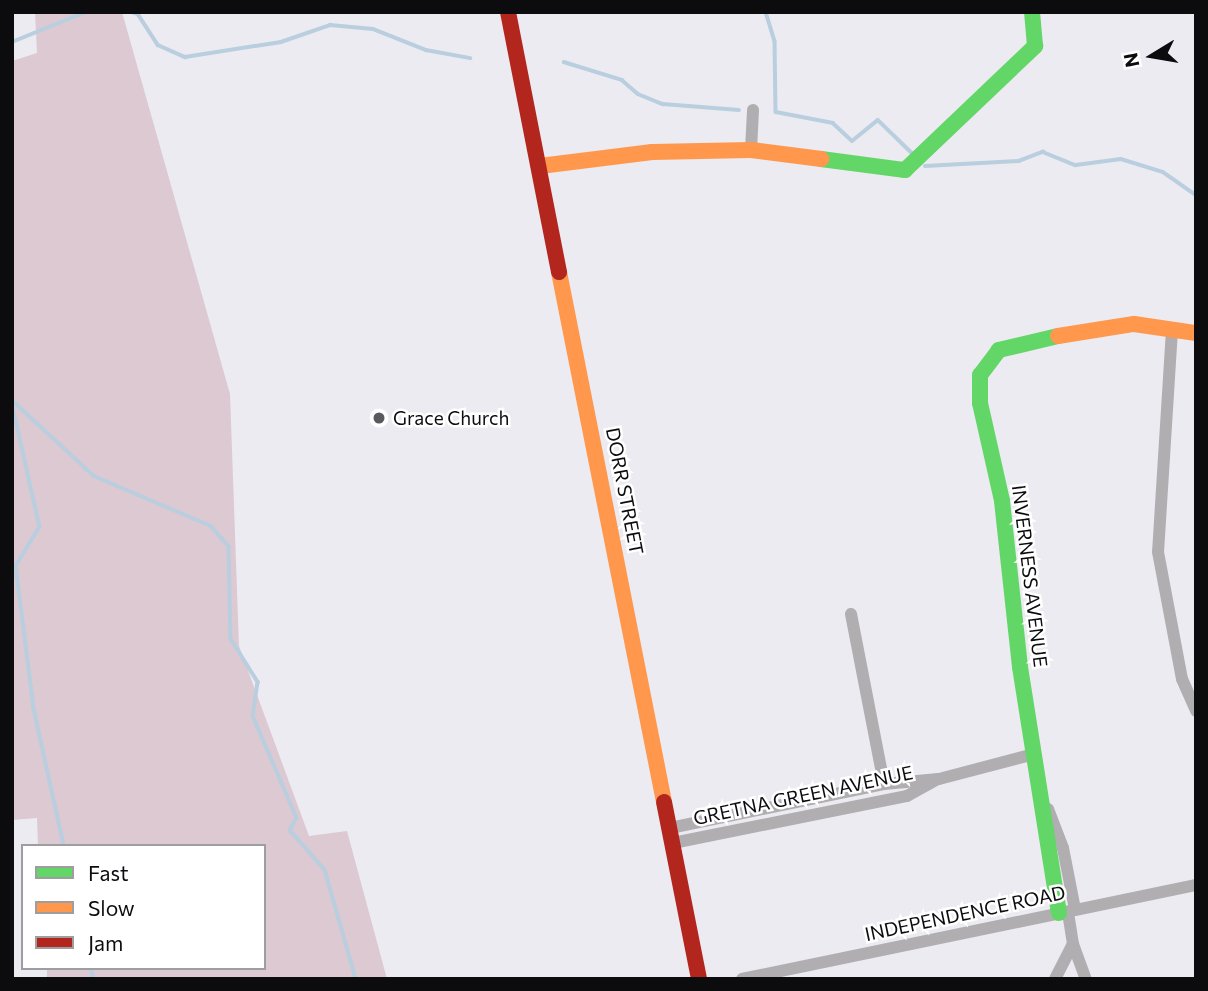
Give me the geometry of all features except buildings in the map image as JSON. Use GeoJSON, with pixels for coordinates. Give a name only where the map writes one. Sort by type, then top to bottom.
{"type":"FeatureCollection","features":[{"type":"Feature","properties":{"kind":"street","name":"DORR STREET"},"geometry":{"type":"LineString","coordinates":[[508,12],[699,979]]}},
{"type":"Feature","properties":{"kind":"street"},"geometry":{"type":"LineString","coordinates":[[540,166],[652,152],[751,150],[905,170],[963,119],[1035,46],[1032,13]]}},
{"type":"Feature","properties":{"kind":"street"},"geometry":{"type":"LineString","coordinates":[[751,150],[753,110]]}},
{"type":"Feature","properties":{"kind":"street","name":"INVERNESS AVENUE"},"geometry":{"type":"LineString","coordinates":[[1086,979],[1073,944],[1034,754],[1002,501],[980,403],[980,375],[987,362],[999,350],[1021,341],[1089,328],[1133,324],[1172,330]]}},
{"type":"Feature","properties":{"kind":"street"},"geometry":{"type":"LineString","coordinates":[[1196,333],[1172,330],[1158,552],[1183,686],[1196,711]]}},
{"type":"Feature","properties":{"kind":"street"},"geometry":{"type":"LineString","coordinates":[[851,614],[885,785],[877,802]]}},
{"type":"Feature","properties":{"kind":"street","name":"GRETNA GREEN AVENUE"},"geometry":{"type":"LineString","coordinates":[[672,835],[885,785],[939,779],[1034,754]]}},
{"type":"Feature","properties":{"kind":"street","name":"GRETNA GREEN AVENUE"},"geometry":{"type":"LineString","coordinates":[[672,835],[901,798],[939,779]]}},
{"type":"Feature","properties":{"kind":"street"},"geometry":{"type":"LineString","coordinates":[[885,785],[901,798]]}},
{"type":"Feature","properties":{"kind":"street","name":"INDEPENDENCE ROAD"},"geometry":{"type":"LineString","coordinates":[[742,979],[1196,885]]}},
{"type":"Feature","properties":{"kind":"street"},"geometry":{"type":"LineString","coordinates":[[1061,975],[1073,944]]}},
{"type":"Feature","properties":{"kind":"shaded area"},"geometry":{"type":"Polygon","coordinates":[[[35,12],[122,12],[230,394],[239,646],[309,836],[347,831],[387,979],[47,979],[47,970],[266,970],[266,844],[38,844],[37,818],[12,820],[12,61],[37,53],[35,12]]]}},
{"type":"Feature","properties":{"kind":"waterway"},"geometry":{"type":"LineString","coordinates":[[12,42],[86,12]]}},
{"type":"Feature","properties":{"kind":"waterway"},"geometry":{"type":"LineString","coordinates":[[132,12],[138,14],[158,45],[185,57],[281,42],[330,25],[373,29],[426,50],[470,58]]}},
{"type":"Feature","properties":{"kind":"waterway"},"geometry":{"type":"LineString","coordinates":[[766,12],[775,41],[776,112],[833,123],[852,141],[878,120],[912,153]]}},
{"type":"Feature","properties":{"kind":"waterway"},"geometry":{"type":"LineString","coordinates":[[564,62],[622,80],[638,94],[663,104],[739,110]]}},
{"type":"Feature","properties":{"kind":"waterway"},"geometry":{"type":"LineString","coordinates":[[925,166],[1019,161],[1043,152],[1076,165],[1121,159],[1163,172],[1196,195]]}},
{"type":"Feature","properties":{"kind":"waterway"},"geometry":{"type":"LineString","coordinates":[[12,400],[94,476],[211,526],[229,547],[231,639],[258,682],[253,716],[297,818],[290,830],[325,870],[356,979]]}},
{"type":"Feature","properties":{"kind":"waterway"},"geometry":{"type":"LineString","coordinates":[[12,403],[40,527],[16,566],[34,709],[64,844]]}},
{"type":"Feature","properties":{"kind":"waterway"},"geometry":{"type":"LineString","coordinates":[[92,970],[94,979]]}},
{"type":"Feature","properties":{"kind":"traffic: fast"},"geometry":{"type":"LineString","coordinates":[[821,159],[905,170],[1035,46],[1032,14]]}},
{"type":"Feature","properties":{"kind":"traffic: fast"},"geometry":{"type":"LineString","coordinates":[[1058,336],[999,350],[980,375],[980,403],[1002,501],[1020,667],[1059,913]]}},
{"type":"Feature","properties":{"kind":"traffic: slow"},"geometry":{"type":"LineString","coordinates":[[540,166],[652,152],[751,150],[821,159]]}},
{"type":"Feature","properties":{"kind":"traffic: slow"},"geometry":{"type":"LineString","coordinates":[[559,272],[664,802]]}},
{"type":"Feature","properties":{"kind":"traffic: slow"},"geometry":{"type":"LineString","coordinates":[[1058,336],[1134,324],[1196,333]]}},
{"type":"Feature","properties":{"kind":"traffic: jam"},"geometry":{"type":"LineString","coordinates":[[508,12],[559,272]]}},
{"type":"Feature","properties":{"kind":"traffic: jam"},"geometry":{"type":"LineString","coordinates":[[664,802],[699,979]]}},
{"type":"Feature","properties":{"kind":"place","name":"Grace Church"},"geometry":{"type":"Point","coordinates":[379,418]}}]}
